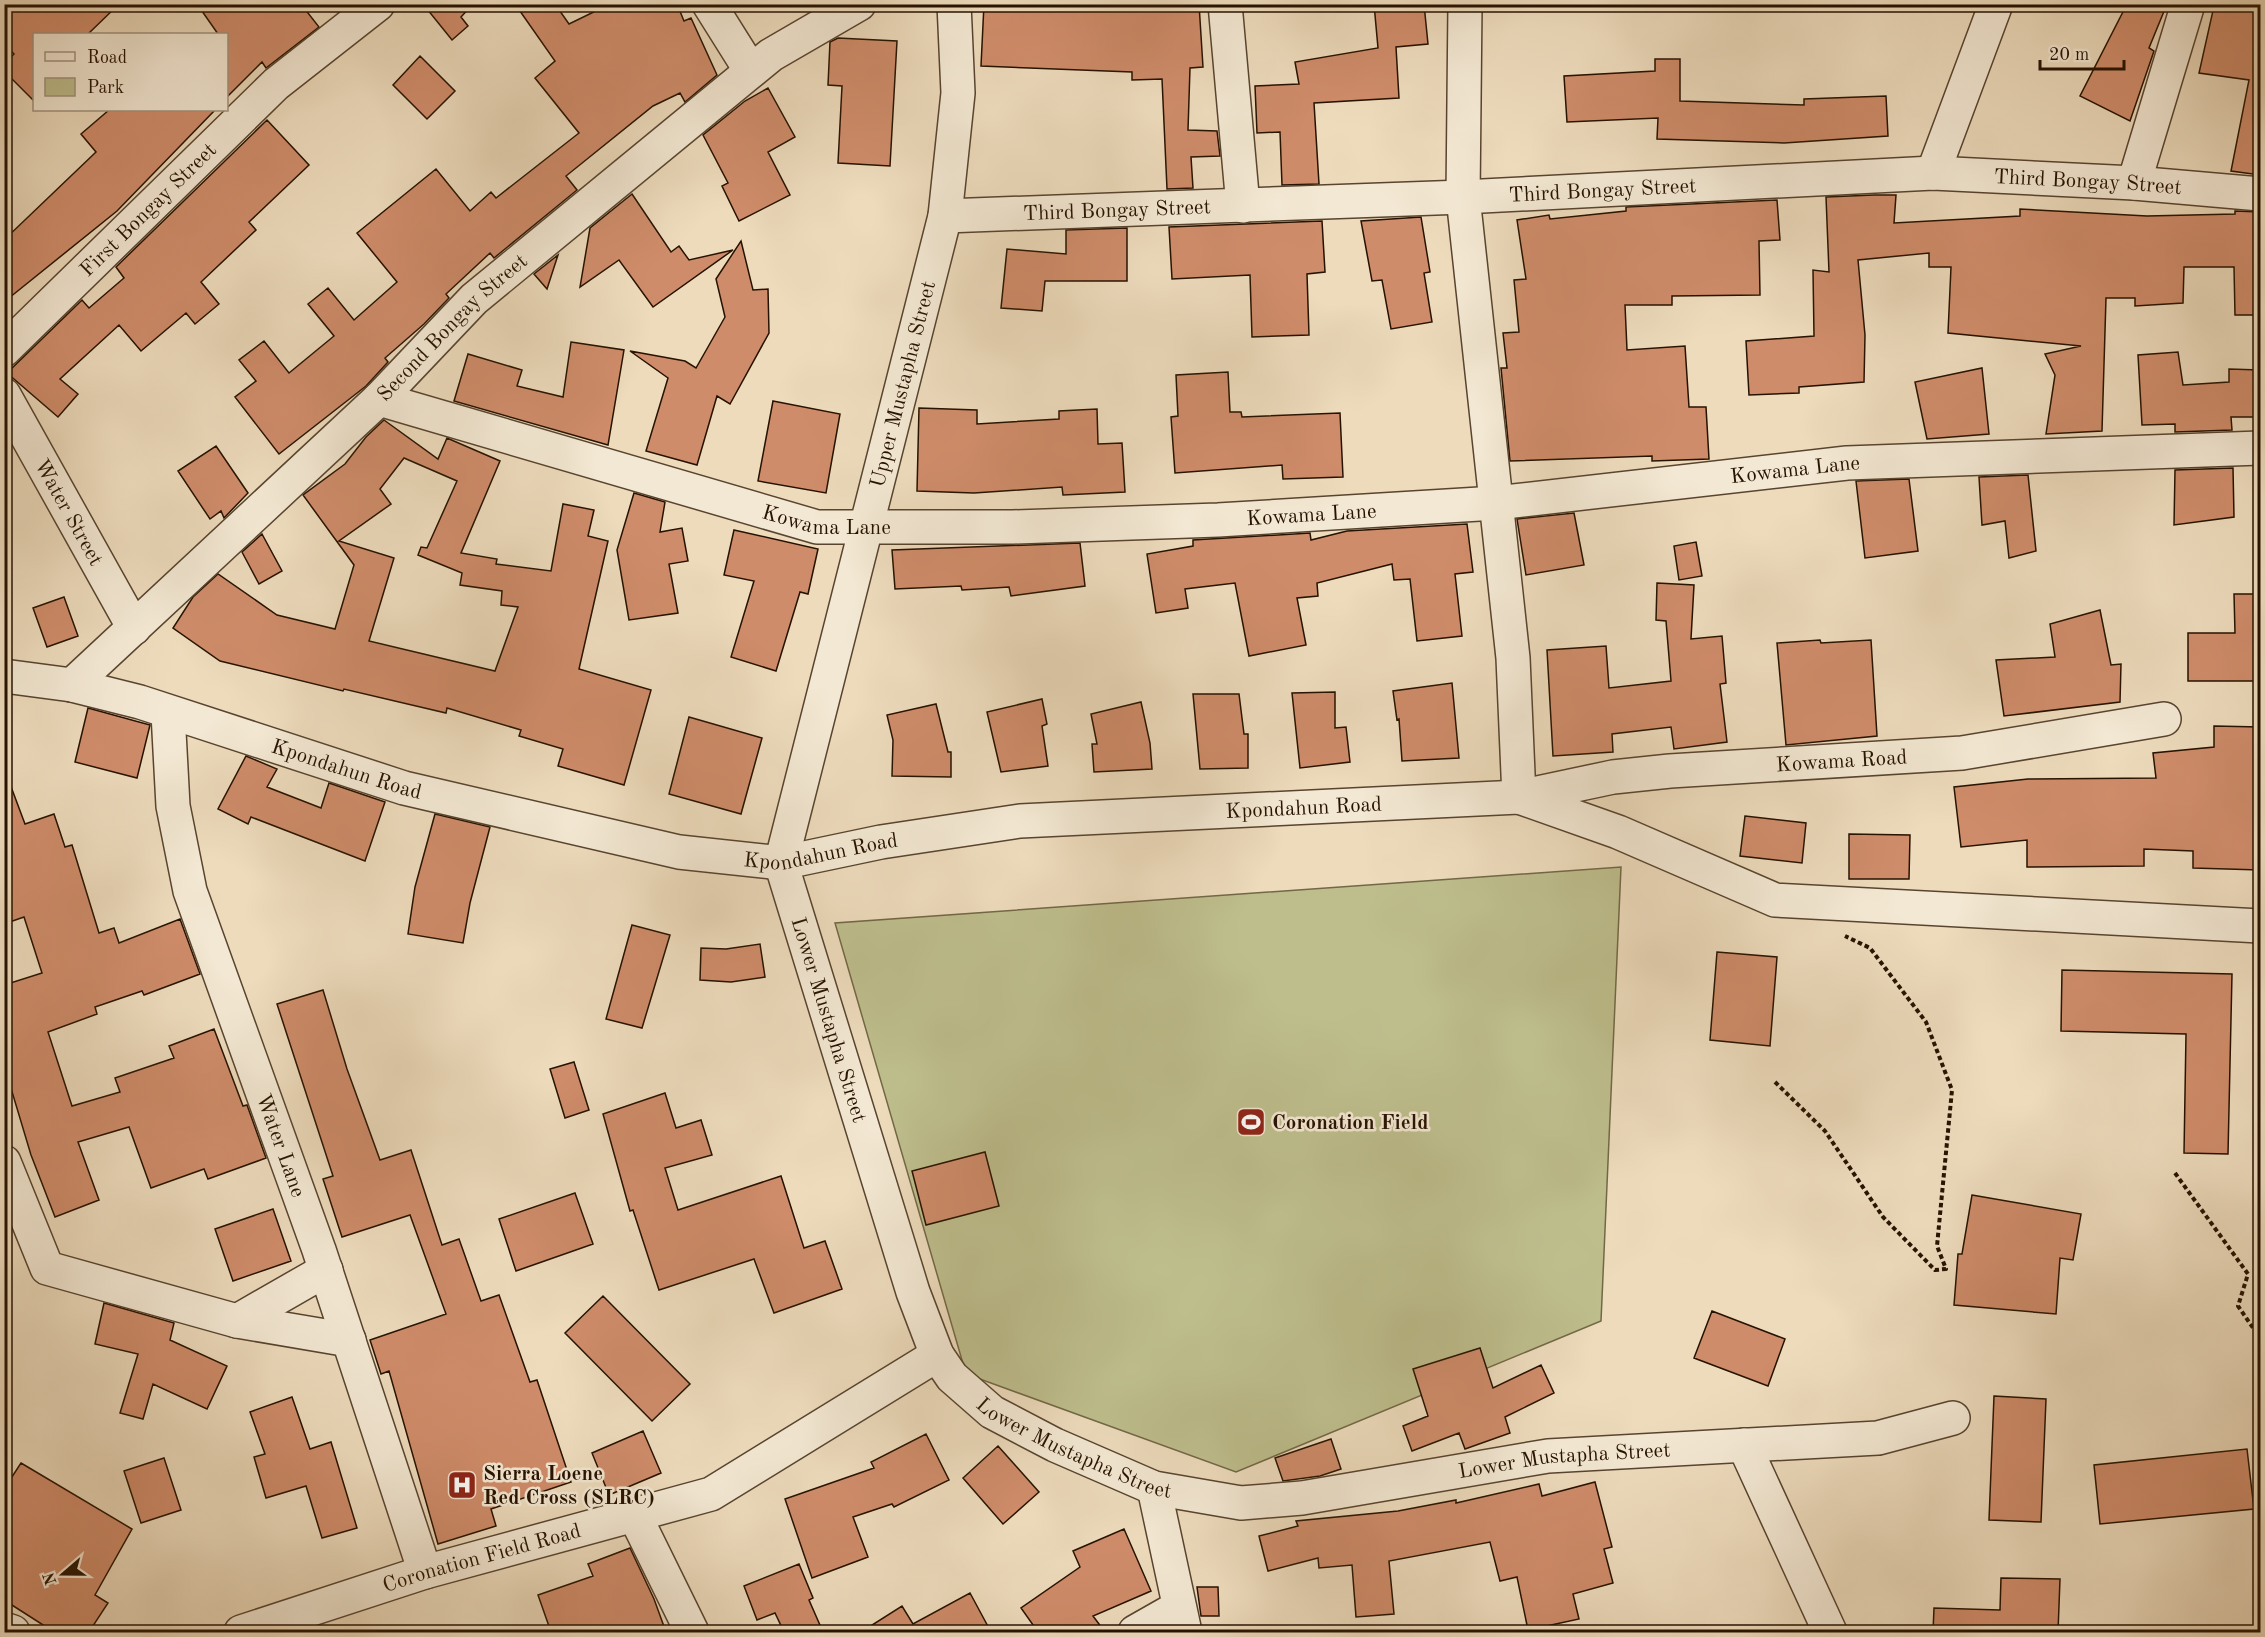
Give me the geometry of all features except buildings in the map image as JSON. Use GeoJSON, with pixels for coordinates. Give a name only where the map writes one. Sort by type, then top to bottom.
{"type":"FeatureCollection","features":[{"type":"Feature","properties":{"kind":"street","name":"First Bongay Street"},"geometry":{"type":"LineString","coordinates":[[4,350],[276,84],[378,4]]}},
{"type":"Feature","properties":{"kind":"street"},"geometry":{"type":"LineString","coordinates":[[710,4],[751,71]]}},
{"type":"Feature","properties":{"kind":"street","name":"Second Bongay Street"},"geometry":{"type":"LineString","coordinates":[[72,685],[379,399],[474,299],[771,55],[859,4]]}},
{"type":"Feature","properties":{"kind":"street","name":"Upper Mustapha Street"},"geometry":{"type":"LineString","coordinates":[[781,863],[945,216],[958,93],[954,4]]}},
{"type":"Feature","properties":{"kind":"street"},"geometry":{"type":"LineString","coordinates":[[1225,4],[1243,206]]}},
{"type":"Feature","properties":{"kind":"street"},"geometry":{"type":"LineString","coordinates":[[1465,4],[1463,197],[1513,658],[1519,797],[1618,832],[1775,900],[2260,926]]}},
{"type":"Feature","properties":{"kind":"street"},"geometry":{"type":"LineString","coordinates":[[1933,173],[1996,4]]}},
{"type":"Feature","properties":{"kind":"street"},"geometry":{"type":"LineString","coordinates":[[2134,183],[2188,4]]}},
{"type":"Feature","properties":{"kind":"street","name":"Third Bongay Street"},"geometry":{"type":"LineString","coordinates":[[945,216],[1463,197],[1933,173],[2134,183],[2260,194]]}},
{"type":"Feature","properties":{"kind":"street","name":"Water Street"},"geometry":{"type":"LineString","coordinates":[[4,395],[134,628]]}},
{"type":"Feature","properties":{"kind":"street","name":"Kowama Lane"},"geometry":{"type":"LineString","coordinates":[[379,399],[817,528],[1013,527],[1218,520],[1496,502],[1847,463],[2260,448]]}},
{"type":"Feature","properties":{"kind":"street"},"geometry":{"type":"LineString","coordinates":[[122,673],[154,708]]}},
{"type":"Feature","properties":{"kind":"street"},"geometry":{"type":"LineString","coordinates":[[4,676],[72,685]]}},
{"type":"Feature","properties":{"kind":"street","name":"Kpondahun Road"},"geometry":{"type":"LineString","coordinates":[[72,685],[154,708],[404,788],[679,852],[781,863],[881,843],[1020,821],[1519,797]]}},
{"type":"Feature","properties":{"kind":"street","name":"Water Lane"},"geometry":{"type":"LineString","coordinates":[[154,708],[190,891],[326,1270],[425,1572]]}},
{"type":"Feature","properties":{"kind":"street","name":"Kowama Road"},"geometry":{"type":"LineString","coordinates":[[1519,797],[1613,777],[1670,771],[1962,753],[2164,719]]}},
{"type":"Feature","properties":{"kind":"street","name":"Lower Mustapha Street"},"geometry":{"type":"LineString","coordinates":[[781,863],[913,1292],[937,1355],[952,1377],[992,1412],[1055,1444],[1154,1488],[1241,1503],[1302,1498],[1548,1456],[1878,1437],[1953,1418]]}},
{"type":"Feature","properties":{"kind":"street"},"geometry":{"type":"LineString","coordinates":[[4,1162],[46,1268],[237,1321],[349,1340]]}},
{"type":"Feature","properties":{"kind":"street"},"geometry":{"type":"LineString","coordinates":[[237,1321],[326,1270]]}},
{"type":"Feature","properties":{"kind":"street","name":"Coronation Field Road"},"geometry":{"type":"LineString","coordinates":[[241,1632],[425,1572],[711,1494],[937,1355]]}},
{"type":"Feature","properties":{"kind":"street"},"geometry":{"type":"LineString","coordinates":[[1744,1445],[1830,1632]]}},
{"type":"Feature","properties":{"kind":"street"},"geometry":{"type":"LineString","coordinates":[[1135,1632],[1182,1619],[1154,1488]]}},
{"type":"Feature","properties":{"kind":"street"},"geometry":{"type":"LineString","coordinates":[[634,1514],[692,1632]]}},
{"type":"Feature","properties":{"kind":"street"},"geometry":{"type":"LineString","coordinates":[[4,1629],[13,1632]]}},
{"type":"Feature","properties":{"kind":"path"},"geometry":{"type":"LineString","coordinates":[[1774,1082],[1825,1131],[1883,1217],[1935,1270],[1946,1269],[1938,1246],[1952,1090],[1926,1022],[1870,948],[1838,932]]}},
{"type":"Feature","properties":{"kind":"path"},"geometry":{"type":"LineString","coordinates":[[2175,1173],[2248,1274],[2238,1306],[2260,1338]]}},
{"type":"Feature","properties":{"kind":"green space","name":"Coronation Field"},"geometry":{"type":"Polygon","coordinates":[[[1621,867],[1601,1321],[1236,1472],[966,1374],[835,923],[1621,867]]]}},
{"type":"Feature","properties":{"kind":"place","name":"Coronation Field"},"geometry":{"type":"Point","coordinates":[1251,1122]}},
{"type":"Feature","properties":{"kind":"place","name":"Sierra Loene Red Cross (SLRC)"},"geometry":{"type":"Point","coordinates":[462,1485]}}]}
